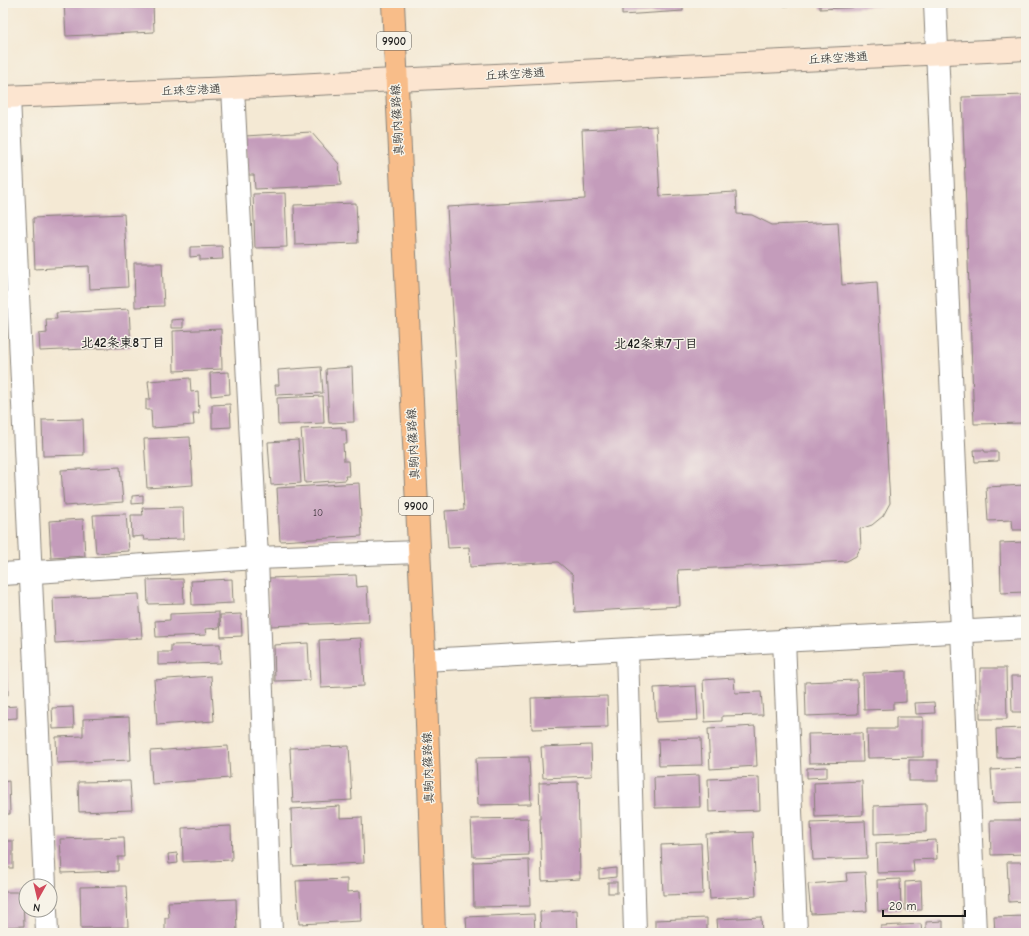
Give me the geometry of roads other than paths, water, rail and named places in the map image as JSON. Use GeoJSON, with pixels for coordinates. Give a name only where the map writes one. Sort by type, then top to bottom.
{"type":"FeatureCollection","features":[{"type":"Feature","properties":{"kind":"main road","name":"真駒内篠路線"},"geometry":{"type":"LineString","coordinates":[[392,3],[424,660],[434,933]]}},
{"type":"Feature","properties":{"kind":"main road","name":"丘珠空港通"},"geometry":{"type":"LineString","coordinates":[[6,97],[233,88],[1026,49]]}},
{"type":"Feature","properties":{"kind":"street"},"geometry":{"type":"LineString","coordinates":[[935,3],[975,933]]}},
{"type":"Feature","properties":{"kind":"street"},"geometry":{"type":"LineString","coordinates":[[233,88],[257,558],[271,933]]}},
{"type":"Feature","properties":{"kind":"street"},"geometry":{"type":"LineString","coordinates":[[6,97],[31,573],[45,878]]}},
{"type":"Feature","properties":{"kind":"street"},"geometry":{"type":"LineString","coordinates":[[3,574],[257,558],[418,552]]}},
{"type":"Feature","properties":{"kind":"street"},"geometry":{"type":"LineString","coordinates":[[424,660],[1026,628]]}},
{"type":"Feature","properties":{"kind":"street"},"geometry":{"type":"LineString","coordinates":[[784,640],[796,933]]}},
{"type":"Feature","properties":{"kind":"street"},"geometry":{"type":"LineString","coordinates":[[627,650],[635,933]]}},
{"type":"Feature","properties":{"kind":"street"},"geometry":{"type":"LineString","coordinates":[[46,918],[47,933]]}},
{"type":"Feature","properties":{"kind":"district","name":"北42条東8丁目"},"geometry":{"type":"Point","coordinates":[123,342]}},
{"type":"Feature","properties":{"kind":"district","name":"北42条東7丁目"},"geometry":{"type":"Point","coordinates":[656,343]}}]}
